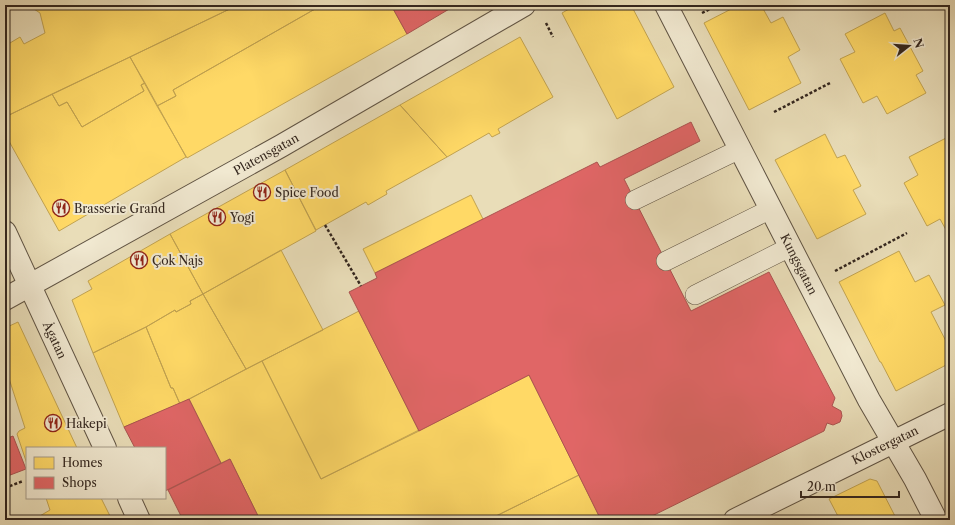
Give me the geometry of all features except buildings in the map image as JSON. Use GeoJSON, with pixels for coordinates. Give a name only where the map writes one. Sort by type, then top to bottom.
{"type":"FeatureCollection","features":[{"type":"Feature","properties":{"kind":"street","name":"Platensgatan"},"geometry":{"type":"LineString","coordinates":[[5,299],[281,146],[524,5]]}},
{"type":"Feature","properties":{"kind":"street","name":"Kungsgatan"},"geometry":{"type":"LineString","coordinates":[[666,5],[872,406],[894,441],[936,520]]}},
{"type":"Feature","properties":{"kind":"street","name":"Ågatan"},"geometry":{"type":"LineString","coordinates":[[5,232],[105,447]]}},
{"type":"Feature","properties":{"kind":"street","name":"Klostergatan"},"geometry":{"type":"LineString","coordinates":[[735,520],[950,414]]}},
{"type":"Feature","properties":{"kind":"street"},"geometry":{"type":"LineString","coordinates":[[129,499],[139,520]]}},
{"type":"Feature","properties":{"kind":"lane"},"geometry":{"type":"LineString","coordinates":[[635,200],[740,149]]}},
{"type":"Feature","properties":{"kind":"lane"},"geometry":{"type":"LineString","coordinates":[[666,261],[771,209]]}},
{"type":"Feature","properties":{"kind":"lane"},"geometry":{"type":"LineString","coordinates":[[695,295],[790,247]]}},
{"type":"Feature","properties":{"kind":"path"},"geometry":{"type":"LineString","coordinates":[[774,112],[830,83]]}},
{"type":"Feature","properties":{"kind":"path"},"geometry":{"type":"LineString","coordinates":[[325,225],[361,286]]}},
{"type":"Feature","properties":{"kind":"path"},"geometry":{"type":"LineString","coordinates":[[809,284],[907,233]]}},
{"type":"Feature","properties":{"kind":"path"},"geometry":{"type":"LineString","coordinates":[[5,376],[7,383]]}},
{"type":"Feature","properties":{"kind":"path"},"geometry":{"type":"LineString","coordinates":[[5,488],[23,482]]}},
{"type":"Feature","properties":{"kind":"place","name":"Spice Food"},"geometry":{"type":"Point","coordinates":[262,192]}},
{"type":"Feature","properties":{"kind":"place","name":"Brasserie Grand"},"geometry":{"type":"Point","coordinates":[61,208]}},
{"type":"Feature","properties":{"kind":"place","name":"Yogi"},"geometry":{"type":"Point","coordinates":[217,217]}},
{"type":"Feature","properties":{"kind":"place","name":"Çok Najs"},"geometry":{"type":"Point","coordinates":[139,260]}},
{"type":"Feature","properties":{"kind":"place","name":"Hakepi"},"geometry":{"type":"Point","coordinates":[53,423]}}]}
